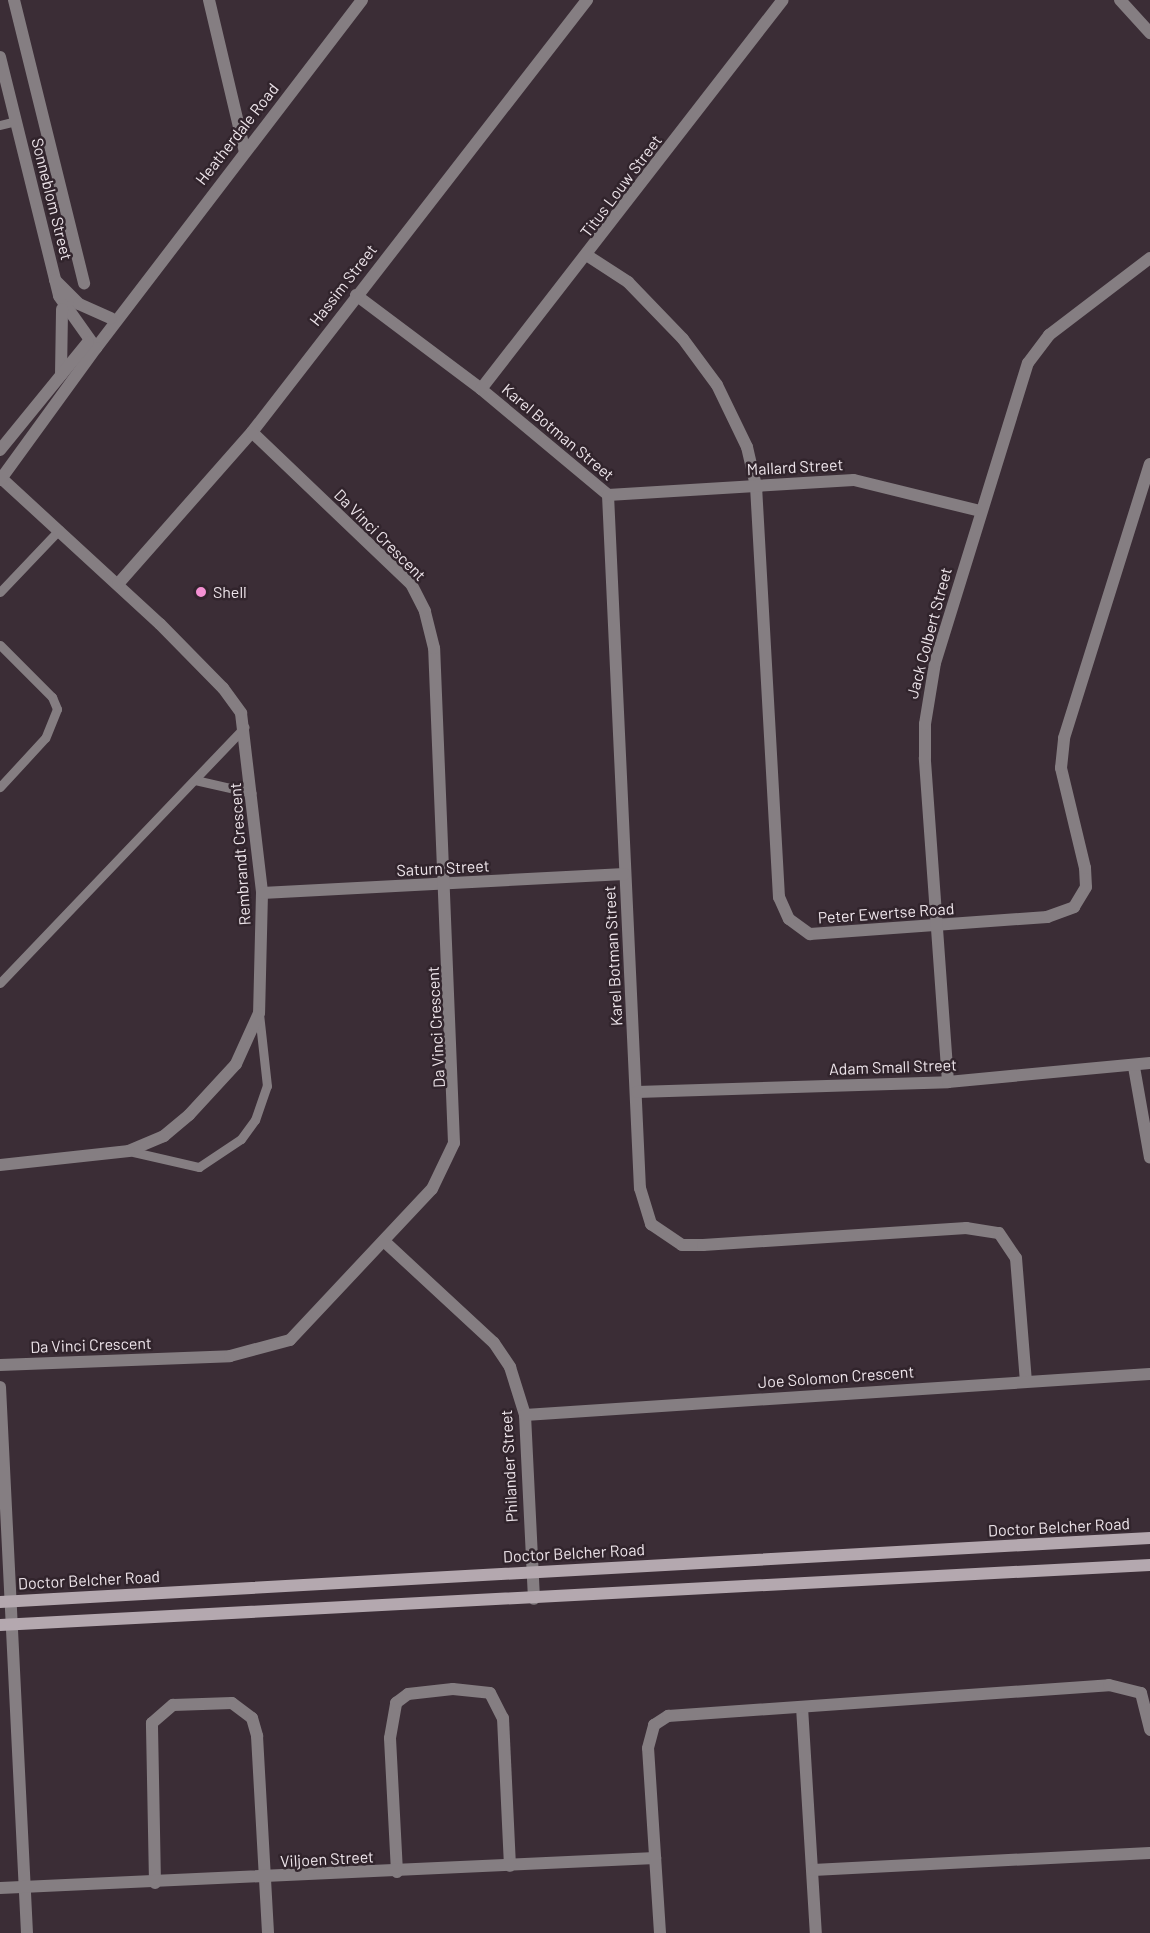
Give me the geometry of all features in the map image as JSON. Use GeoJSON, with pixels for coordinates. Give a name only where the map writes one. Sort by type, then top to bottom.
{"type":"FeatureCollection","features":[{"type":"Feature","properties":{"kind":"main road","name":"Doctor Belcher Road"},"geometry":{"type":"LineString","coordinates":[[5,1602],[1150,1538]]}},
{"type":"Feature","properties":{"kind":"main road"},"geometry":{"type":"LineString","coordinates":[[6,1625],[1150,1565]]}},
{"type":"Feature","properties":{"kind":"street"},"geometry":{"type":"LineString","coordinates":[[14,0],[84,282]]}},
{"type":"Feature","properties":{"kind":"street"},"geometry":{"type":"LineString","coordinates":[[209,0],[245,152]]}},
{"type":"Feature","properties":{"kind":"street","name":"Heatherdale Road"},"geometry":{"type":"LineString","coordinates":[[0,450],[140,288],[362,0]]}},
{"type":"Feature","properties":{"kind":"street","name":"Hassim Street"},"geometry":{"type":"LineString","coordinates":[[118,584],[252,432],[587,0]]}},
{"type":"Feature","properties":{"kind":"street","name":"Titus Louw Street"},"geometry":{"type":"LineString","coordinates":[[481,388],[588,256],[783,0]]}},
{"type":"Feature","properties":{"kind":"street"},"geometry":{"type":"LineString","coordinates":[[1120,0],[1150,33]]}},
{"type":"Feature","properties":{"kind":"street","name":"Sonneblom Street"},"geometry":{"type":"LineString","coordinates":[[0,57],[59,296],[92,345]]}},
{"type":"Feature","properties":{"kind":"street","name":"Peter Ewertse Road"},"geometry":{"type":"LineString","coordinates":[[588,256],[628,282],[683,339],[737,421],[756,486],[776,871],[783,911],[797,928],[827,936],[1062,915],[1074,907],[1086,887],[1061,754],[1074,697],[1150,464]]}},
{"type":"Feature","properties":{"kind":"street","name":"Jack Colbert Street"},"geometry":{"type":"LineString","coordinates":[[948,1082],[924,724],[935,663],[1020,382],[1033,355],[1049,335],[1150,258]]}},
{"type":"Feature","properties":{"kind":"street"},"geometry":{"type":"LineString","coordinates":[[54,279],[79,304],[111,318]]}},
{"type":"Feature","properties":{"kind":"street","name":"Heatherdale Road"},"geometry":{"type":"LineString","coordinates":[[0,479],[111,318],[140,288]]}},
{"type":"Feature","properties":{"kind":"street","name":"Karel Botman Street"},"geometry":{"type":"LineString","coordinates":[[356,295],[481,388],[608,495],[625,874],[644,1213],[664,1237],[682,1245],[966,1228],[1007,1238],[1019,1276],[1026,1381]]}},
{"type":"Feature","properties":{"kind":"street"},"geometry":{"type":"LineString","coordinates":[[59,296],[66,337],[60,379]]}},
{"type":"Feature","properties":{"kind":"street","name":"Da Vinci Crescent"},"geometry":{"type":"LineString","coordinates":[[0,1365],[230,1356],[277,1346],[309,1325],[386,1243],[432,1189],[454,1143],[446,885],[434,648],[425,611],[412,585],[252,432]]}},
{"type":"Feature","properties":{"kind":"street","name":"Rembrandt Crescent"},"geometry":{"type":"LineString","coordinates":[[0,479],[118,584],[223,688],[245,727],[262,893],[259,1013],[236,1064],[218,1085],[164,1136],[129,1151],[0,1165]]}},
{"type":"Feature","properties":{"kind":"street","name":"Mallard Street"},"geometry":{"type":"LineString","coordinates":[[608,495],[870,482],[980,512]]}},
{"type":"Feature","properties":{"kind":"street","name":"Saturn Street"},"geometry":{"type":"LineString","coordinates":[[262,893],[625,874]]}},
{"type":"Feature","properties":{"kind":"street","name":"Adam Small Street"},"geometry":{"type":"LineString","coordinates":[[637,1092],[948,1082],[1134,1067],[1150,1063]]}},
{"type":"Feature","properties":{"kind":"street"},"geometry":{"type":"LineString","coordinates":[[1134,1067],[1150,1158]]}},
{"type":"Feature","properties":{"kind":"street","name":"Philander Street"},"geometry":{"type":"LineString","coordinates":[[386,1243],[502,1353],[525,1415],[534,1599]]}},
{"type":"Feature","properties":{"kind":"street","name":"Joe Solomon Crescent"},"geometry":{"type":"LineString","coordinates":[[525,1415],[1150,1374]]}},
{"type":"Feature","properties":{"kind":"street"},"geometry":{"type":"LineString","coordinates":[[0,1387],[6,1625],[22,1888],[27,1933]]}},
{"type":"Feature","properties":{"kind":"street"},"geometry":{"type":"LineString","coordinates":[[660,1933],[648,1748],[654,1725],[678,1713],[802,1707],[1109,1685],[1141,1693],[1150,1730]]}},
{"type":"Feature","properties":{"kind":"street"},"geometry":{"type":"LineString","coordinates":[[397,1872],[390,1738],[396,1703],[408,1694],[453,1689],[490,1693],[500,1710],[510,1866]]}},
{"type":"Feature","properties":{"kind":"street"},"geometry":{"type":"LineString","coordinates":[[155,1883],[152,1723],[158,1712],[188,1701],[232,1703],[252,1718],[267,1933]]}},
{"type":"Feature","properties":{"kind":"street"},"geometry":{"type":"LineString","coordinates":[[802,1707],[816,1933]]}},
{"type":"Feature","properties":{"kind":"street"},"geometry":{"type":"LineString","coordinates":[[813,1870],[1150,1853]]}},
{"type":"Feature","properties":{"kind":"street","name":"Viljoen Street"},"geometry":{"type":"LineString","coordinates":[[0,1888],[397,1872],[655,1858]]}},
{"type":"Feature","properties":{"kind":"lane"},"geometry":{"type":"LineString","coordinates":[[0,124],[16,121]]}},
{"type":"Feature","properties":{"kind":"lane"},"geometry":{"type":"LineString","coordinates":[[0,592],[59,530]]}},
{"type":"Feature","properties":{"kind":"lane"},"geometry":{"type":"LineString","coordinates":[[0,645],[52,697],[57,709],[45,738],[0,787]]}},
{"type":"Feature","properties":{"kind":"lane","name":"Rembrandt Crescent"},"geometry":{"type":"LineString","coordinates":[[0,983],[245,727]]}},
{"type":"Feature","properties":{"kind":"lane"},"geometry":{"type":"LineString","coordinates":[[195,780],[252,793]]}},
{"type":"Feature","properties":{"kind":"lane"},"geometry":{"type":"LineString","coordinates":[[129,1151],[198,1167],[241,1139],[255,1120],[267,1086],[259,1013]]}},
{"type":"Feature","properties":{"kind":"place","name":"Shell"},"geometry":{"type":"Point","coordinates":[201,592]}}]}
